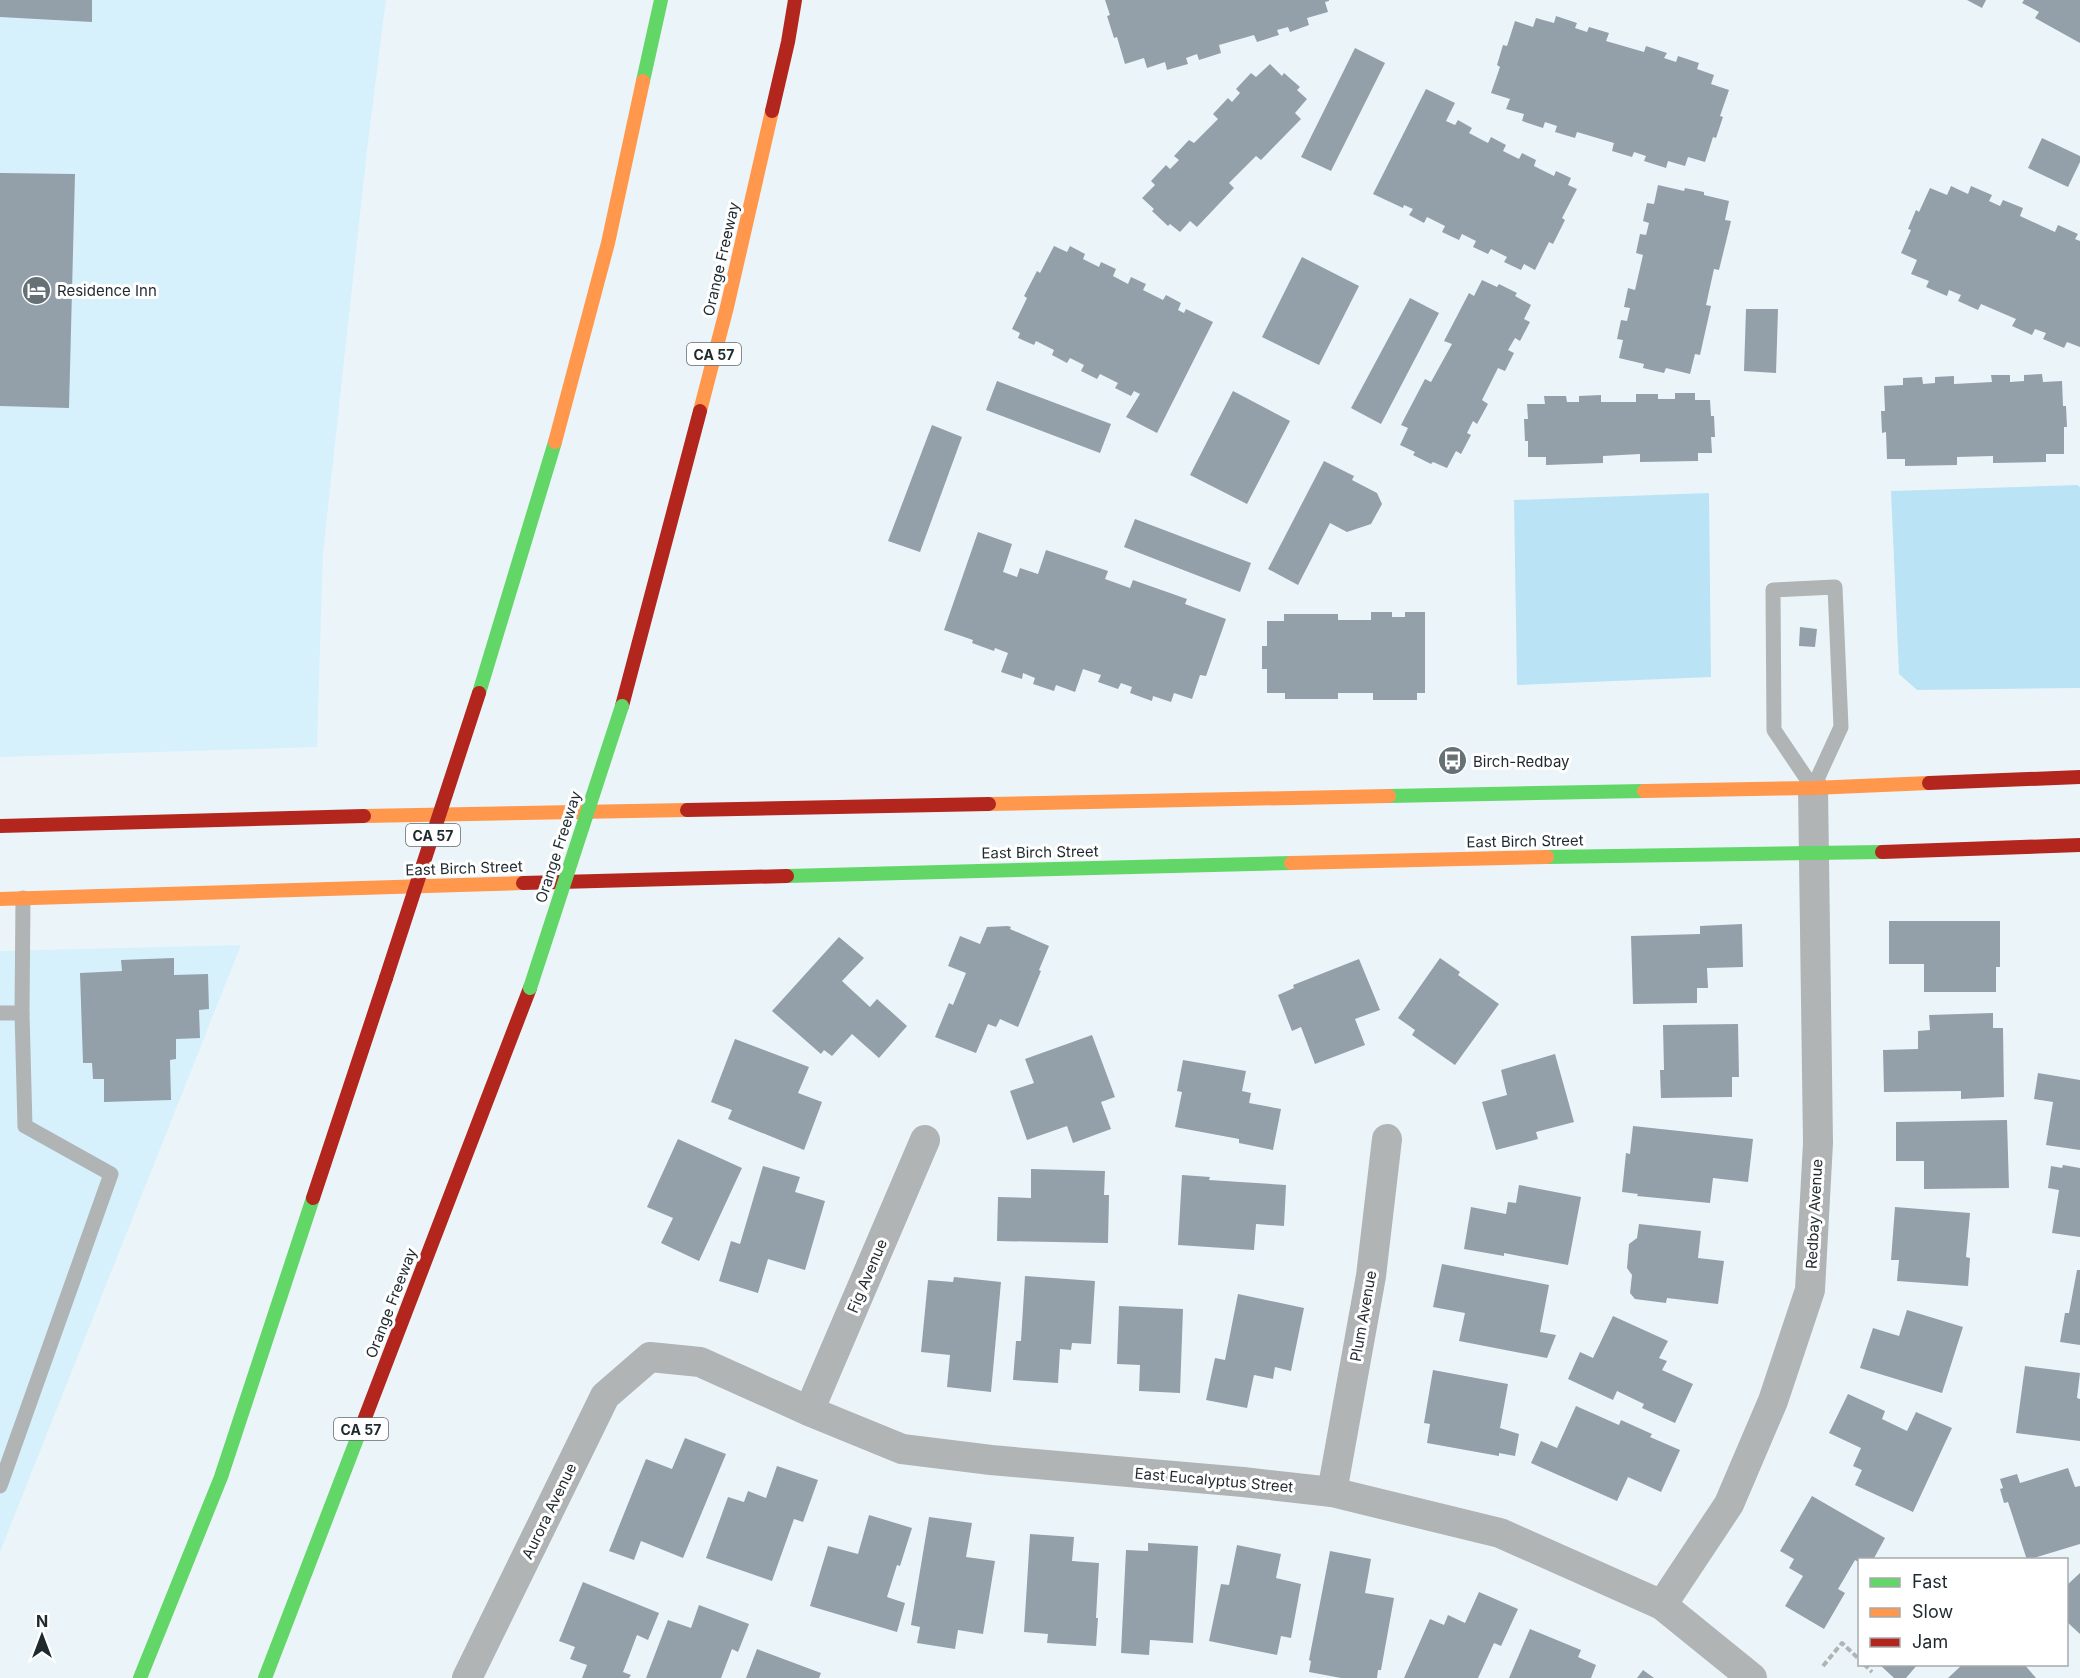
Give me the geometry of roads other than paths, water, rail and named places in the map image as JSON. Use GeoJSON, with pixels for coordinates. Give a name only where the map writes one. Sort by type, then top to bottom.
{"type":"FeatureCollection","features":[{"type":"Feature","properties":{"kind":"main road","name":"CA 57"},"geometry":{"type":"LineString","coordinates":[[140,1678],[220,1477],[479,693],[545,481],[608,243],[661,0]]}},
{"type":"Feature","properties":{"kind":"main road","name":"Orange Freeway"},"geometry":{"type":"LineString","coordinates":[[265,1678],[530,988],[622,706],[727,307],[788,42],[795,0]]}},
{"type":"Feature","properties":{"kind":"main road"},"geometry":{"type":"LineString","coordinates":[[0,826],[271,818],[1813,788],[2080,777]]}},
{"type":"Feature","properties":{"kind":"main road","name":"East Birch Street"},"geometry":{"type":"LineString","coordinates":[[0,899],[957,871],[1710,854],[1814,854],[2080,845]]}},
{"type":"Feature","properties":{"kind":"street","name":"Redbay Avenue"},"geometry":{"type":"LineString","coordinates":[[1662,1605],[1729,1504],[1773,1401],[1810,1290],[1818,1143],[1813,788]]}},
{"type":"Feature","properties":{"kind":"street","name":"Plum Avenue"},"geometry":{"type":"LineString","coordinates":[[1332,1492],[1371,1276],[1387,1139]]}},
{"type":"Feature","properties":{"kind":"street","name":"Fig Avenue"},"geometry":{"type":"LineString","coordinates":[[809,1411],[925,1140]]}},
{"type":"Feature","properties":{"kind":"street","name":"East Eucalyptus Street"},"geometry":{"type":"LineString","coordinates":[[650,1357],[700,1362],[809,1411],[902,1449],[991,1460],[1332,1492],[1500,1533],[1662,1605],[1752,1678]]}},
{"type":"Feature","properties":{"kind":"street","name":"Aurora Avenue"},"geometry":{"type":"LineString","coordinates":[[467,1678],[605,1396],[650,1357]]}},
{"type":"Feature","properties":{"kind":"lane"},"geometry":{"type":"LineString","coordinates":[[1835,587],[1841,727],[1813,788],[1774,730],[1773,590],[1835,587]]}},
{"type":"Feature","properties":{"kind":"lane"},"geometry":{"type":"LineString","coordinates":[[0,1486],[111,1174],[25,1126],[22,1013],[23,898]]}},
{"type":"Feature","properties":{"kind":"lane"},"geometry":{"type":"LineString","coordinates":[[0,1013],[22,1013]]}},
{"type":"Feature","properties":{"kind":"place","name":"Residence Inn"},"geometry":{"type":"Point","coordinates":[36,290]}},
{"type":"Feature","properties":{"kind":"place","name":"Birch-Redbay"},"geometry":{"type":"Point","coordinates":[1452,761]}}]}
